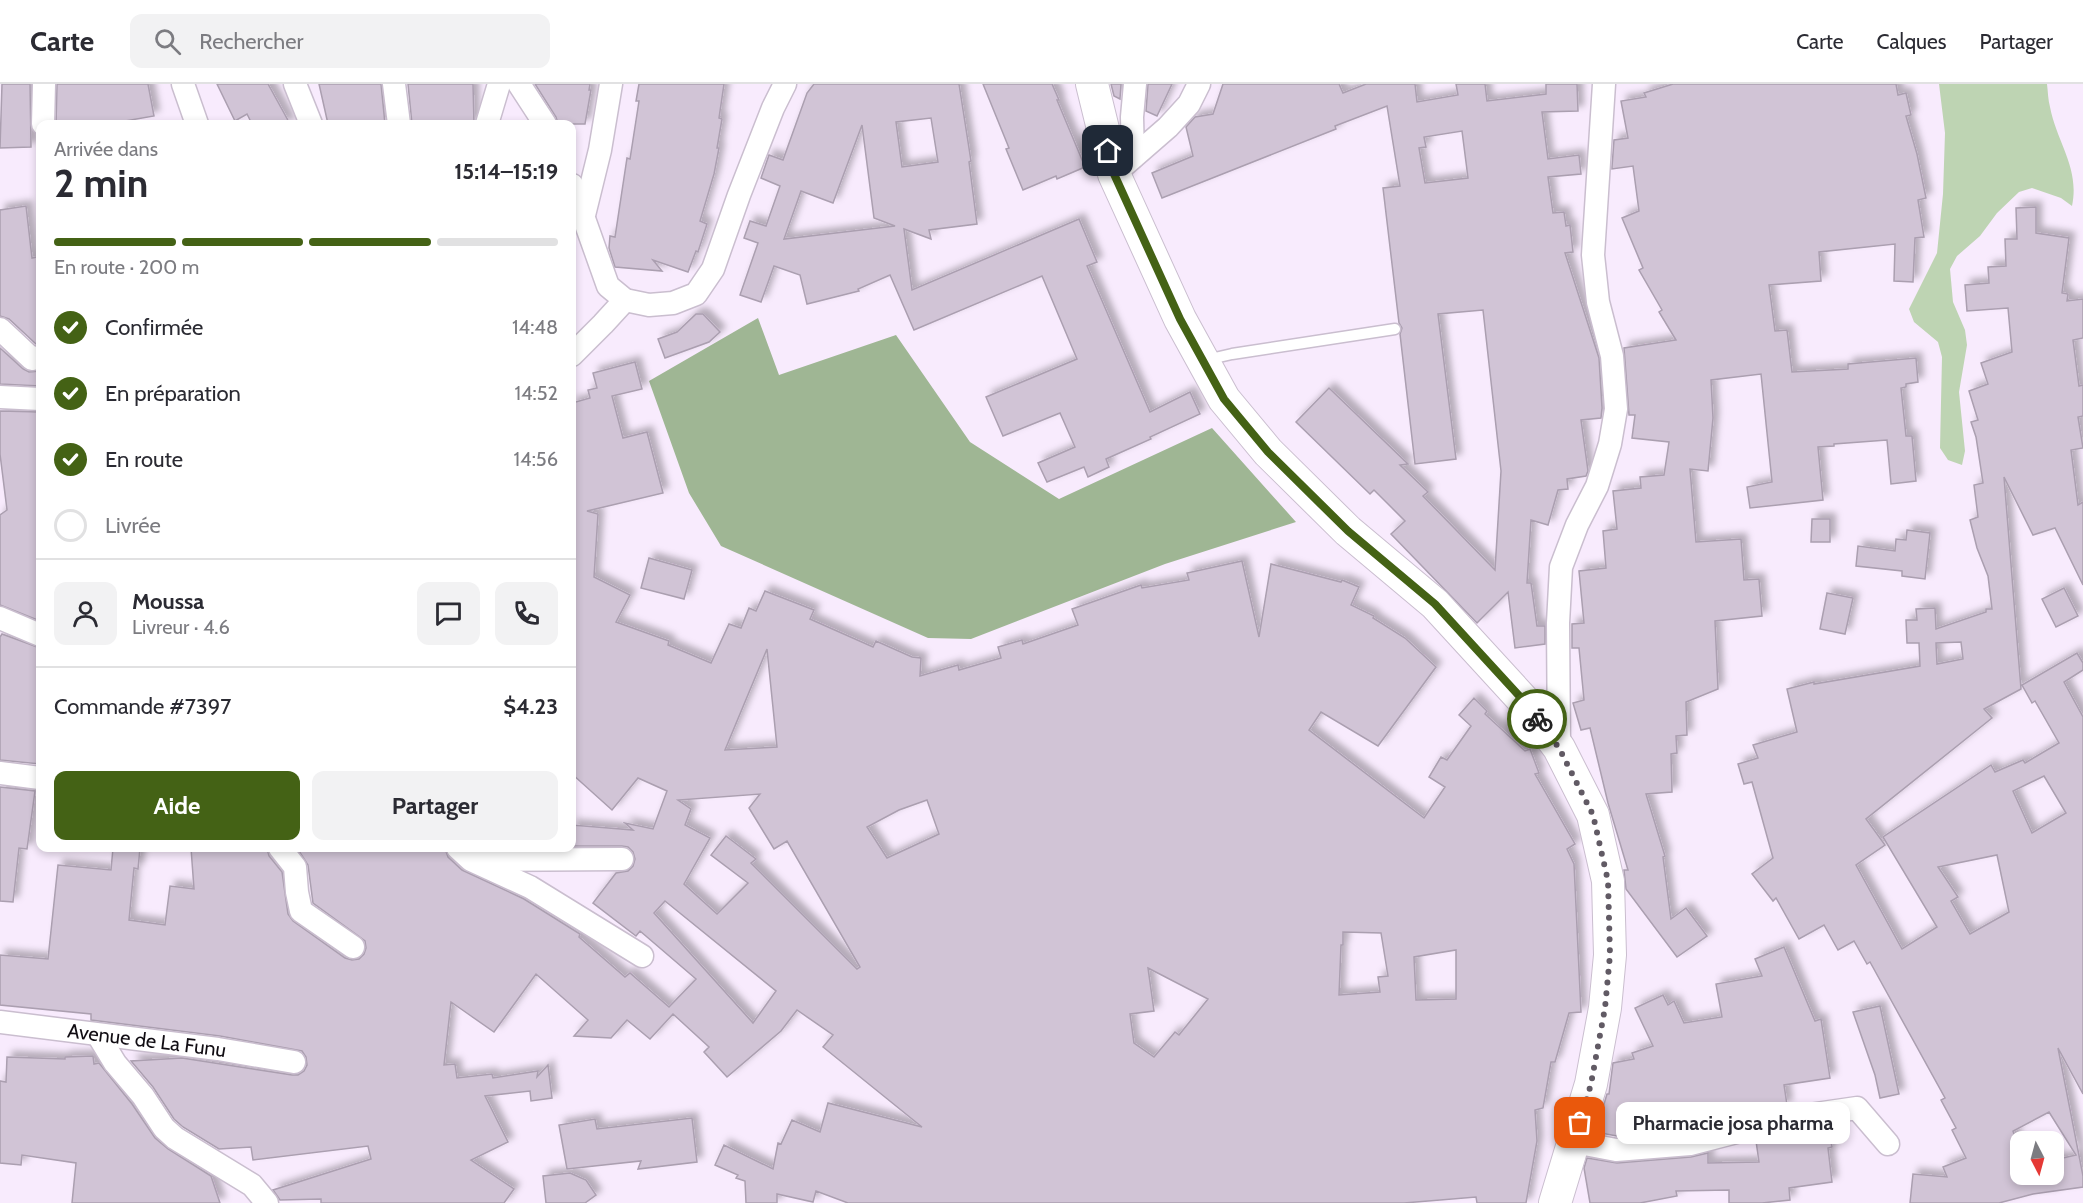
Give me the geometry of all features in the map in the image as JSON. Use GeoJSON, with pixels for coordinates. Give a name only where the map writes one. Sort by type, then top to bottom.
{"type":"FeatureCollection","features":[{"type":"Feature","properties":{"kind":"street"},"geometry":{"type":"LineString","coordinates":[[43,120],[44,84]]}},
{"type":"Feature","properties":{"kind":"street"},"geometry":{"type":"LineString","coordinates":[[183,84],[196,120]]}},
{"type":"Feature","properties":{"kind":"street"},"geometry":{"type":"LineString","coordinates":[[295,84],[309,120]]}},
{"type":"Feature","properties":{"kind":"street"},"geometry":{"type":"LineString","coordinates":[[394,84],[398,120]]}},
{"type":"Feature","properties":{"kind":"street"},"geometry":{"type":"LineString","coordinates":[[488,120],[499,84]]}},
{"type":"Feature","properties":{"kind":"street"},"geometry":{"type":"LineString","coordinates":[[519,84],[542,120]]}},
{"type":"Feature","properties":{"kind":"street"},"geometry":{"type":"LineString","coordinates":[[584,215],[600,150],[611,84]]}},
{"type":"Feature","properties":{"kind":"street"},"geometry":{"type":"LineString","coordinates":[[576,195],[608,286],[625,300],[649,305],[673,303],[696,294],[713,269],[743,184],[785,84]]}},
{"type":"Feature","properties":{"kind":"street"},"geometry":{"type":"LineString","coordinates":[[1092,84],[1180,319],[1224,399],[1268,452],[1348,531],[1435,604],[1523,700],[1559,748],[1593,815],[1608,881],[1610,955],[1605,1008],[1591,1084],[1555,1203]]}},
{"type":"Feature","properties":{"kind":"street"},"geometry":{"type":"LineString","coordinates":[[1123,165],[1132,117],[1135,84]]}},
{"type":"Feature","properties":{"kind":"street"},"geometry":{"type":"LineString","coordinates":[[1123,165],[1168,127],[1189,104],[1199,84]]}},
{"type":"Feature","properties":{"kind":"street"},"geometry":{"type":"LineString","coordinates":[[1559,748],[1558,634],[1561,567],[1577,525],[1597,486],[1610,444],[1616,409],[1612,356],[1598,302],[1593,255],[1604,84]]}},
{"type":"Feature","properties":{"kind":"street"},"geometry":{"type":"LineString","coordinates":[[576,351],[625,300]]}},
{"type":"Feature","properties":{"kind":"street"},"geometry":{"type":"LineString","coordinates":[[0,329],[32,359],[36,358]]}},
{"type":"Feature","properties":{"kind":"street"},"geometry":{"type":"LineString","coordinates":[[0,397],[36,399]]}},
{"type":"Feature","properties":{"kind":"street"},"geometry":{"type":"LineString","coordinates":[[0,618],[36,633]]}},
{"type":"Feature","properties":{"kind":"street"},"geometry":{"type":"LineString","coordinates":[[0,773],[36,778]]}},
{"type":"Feature","properties":{"kind":"street"},"geometry":{"type":"LineString","coordinates":[[283,852],[295,867],[301,911],[353,947]]}},
{"type":"Feature","properties":{"kind":"street"},"geometry":{"type":"LineString","coordinates":[[465,854],[622,859]]}},
{"type":"Feature","properties":{"kind":"street"},"geometry":{"type":"LineString","coordinates":[[465,854],[530,888],[642,956]]}},
{"type":"Feature","properties":{"kind":"street","name":"Avenue de La Funu"},"geometry":{"type":"LineString","coordinates":[[0,1022],[218,1049],[294,1062]]}},
{"type":"Feature","properties":{"kind":"street"},"geometry":{"type":"LineString","coordinates":[[98,1035],[115,1063],[143,1096],[164,1128],[175,1138],[252,1185],[267,1203]]}},
{"type":"Feature","properties":{"kind":"street"},"geometry":{"type":"LineString","coordinates":[[1574,1142],[1616,1149],[1690,1144],[1795,1117],[1857,1108],[1888,1144]]}},
{"type":"Feature","properties":{"kind":"lane"},"geometry":{"type":"LineString","coordinates":[[1203,361],[1232,354],[1395,329]]}},
{"type":"Feature","properties":{"kind":"green space"},"geometry":{"type":"Polygon","coordinates":[[[1939,84],[2047,84],[2053,120],[2067,156],[2074,192],[2072,206],[2061,198],[2032,188],[2019,192],[1997,213],[1980,236],[1957,256],[1950,269],[1953,302],[1965,330],[1967,345],[1959,392],[1965,451],[1962,465],[1948,460],[1940,448],[1942,357],[1938,342],[1914,322],[1909,309],[1937,253],[1943,194],[1945,133],[1939,84]]]}},
{"type":"Feature","properties":{"kind":"green space"},"geometry":{"type":"Polygon","coordinates":[[[758,318],[779,375],[896,335],[970,442],[1059,499],[1212,428],[1296,522],[1165,564],[971,639],[928,638],[721,546],[689,493],[649,381],[758,318]]]}},
{"type":"Feature","properties":{"kind":"building"},"geometry":{"type":"Polygon","coordinates":[[[2,84],[30,84],[31,147],[0,148],[2,84]]]}},
{"type":"Feature","properties":{"kind":"building"},"geometry":{"type":"Polygon","coordinates":[[[57,84],[148,84],[154,116],[131,120],[56,120],[57,84]]]}},
{"type":"Feature","properties":{"kind":"building"},"geometry":{"type":"Polygon","coordinates":[[[217,84],[268,84],[288,120],[250,120],[247,114],[235,120],[217,84]]]}},
{"type":"Feature","properties":{"kind":"building"},"geometry":{"type":"Polygon","coordinates":[[[319,84],[381,84],[385,120],[327,120],[319,84]]]}},
{"type":"Feature","properties":{"kind":"building"},"geometry":{"type":"Polygon","coordinates":[[[408,84],[473,84],[474,120],[412,120],[408,84]]]}},
{"type":"Feature","properties":{"kind":"building"},"geometry":{"type":"Polygon","coordinates":[[[535,84],[590,84],[585,124],[576,124],[576,120],[557,120],[535,84]]]}},
{"type":"Feature","properties":{"kind":"building"},"geometry":{"type":"Polygon","coordinates":[[[639,84],[724,84],[719,118],[722,119],[717,148],[719,148],[700,221],[707,224],[698,252],[696,251],[688,272],[653,260],[662,271],[615,267],[609,248],[610,236],[615,237],[627,158],[630,159],[639,101],[636,101],[639,84]]]}},
{"type":"Feature","properties":{"kind":"building"},"geometry":{"type":"Polygon","coordinates":[[[814,84],[959,84],[971,161],[969,162],[977,224],[929,230],[931,239],[904,229],[912,290],[1079,219],[1097,262],[1087,266],[1150,412],[1190,392],[1200,414],[1106,459],[1109,467],[1088,477],[1084,467],[1047,482],[1038,463],[1075,447],[1060,413],[1003,436],[986,397],[1077,359],[1042,276],[914,330],[890,275],[858,289],[859,291],[807,304],[800,275],[774,266],[761,302],[740,295],[758,243],[744,238],[750,221],[766,226],[780,186],[761,178],[769,155],[783,160],[807,93],[814,84]],[[931,118],[896,122],[902,167],[938,162],[931,118]],[[862,125],[833,203],[801,191],[784,239],[895,226],[874,218],[862,125]]]}},
{"type":"Feature","properties":{"kind":"building"},"geometry":{"type":"Polygon","coordinates":[[[983,84],[1052,84],[1085,167],[1023,190],[983,84]]]}},
{"type":"Feature","properties":{"kind":"building"},"geometry":{"type":"Polygon","coordinates":[[[1111,84],[1121,84],[1120,99],[1114,96],[1111,84]]]}},
{"type":"Feature","properties":{"kind":"building"},"geometry":{"type":"Polygon","coordinates":[[[1148,84],[1172,84],[1157,116],[1146,111],[1148,84]]]}},
{"type":"Feature","properties":{"kind":"building"},"geometry":{"type":"Polygon","coordinates":[[[1223,84],[1339,84],[1343,93],[1366,84],[1415,84],[1417,102],[1458,95],[1456,84],[1485,84],[1487,101],[1546,94],[1546,84],[1577,84],[1578,111],[1542,112],[1548,159],[1579,155],[1581,174],[1548,177],[1553,213],[1564,212],[1566,226],[1570,225],[1573,252],[1565,253],[1599,358],[1602,408],[1601,418],[1581,420],[1588,471],[1586,476],[1567,479],[1568,489],[1558,490],[1548,525],[1531,520],[1527,583],[1531,583],[1537,626],[1545,626],[1545,644],[1515,648],[1508,592],[1477,623],[1391,534],[1405,521],[1374,490],[1370,494],[1296,422],[1329,388],[1408,464],[1400,465],[1428,492],[1423,496],[1495,570],[1501,471],[1483,310],[1438,314],[1456,459],[1415,464],[1400,334],[1402,328],[1399,323],[1383,188],[1400,186],[1387,106],[1335,126],[1336,129],[1162,198],[1152,173],[1193,156],[1186,127],[1195,117],[1213,114],[1223,84]],[[1462,131],[1424,137],[1426,147],[1419,148],[1425,183],[1468,178],[1462,131]]]}},
{"type":"Feature","properties":{"kind":"building"},"geometry":{"type":"Polygon","coordinates":[[[1673,84],[1896,84],[1898,95],[1906,93],[1911,115],[1906,116],[1926,198],[1918,200],[1924,237],[1915,238],[1913,282],[1894,281],[1895,244],[1819,252],[1821,281],[1769,285],[1775,331],[1787,330],[1792,372],[1848,369],[1848,364],[1916,358],[1918,382],[1906,384],[1906,387],[1901,388],[1906,436],[1912,436],[1916,481],[1891,484],[1887,440],[1834,444],[1834,446],[1818,447],[1823,500],[1750,508],[1747,487],[1772,482],[1761,374],[1711,380],[1713,418],[1708,471],[1690,469],[1696,542],[1741,539],[1744,580],[1759,579],[1762,616],[1715,621],[1718,689],[1686,702],[1687,735],[1676,736],[1677,753],[1671,754],[1672,792],[1646,794],[1665,856],[1663,857],[1671,919],[1686,908],[1707,936],[1677,957],[1626,889],[1624,870],[1628,870],[1608,803],[1590,728],[1581,730],[1573,703],[1584,700],[1579,648],[1572,648],[1572,624],[1584,623],[1579,571],[1606,568],[1603,531],[1617,529],[1613,491],[1641,488],[1640,477],[1664,475],[1669,442],[1632,438],[1635,415],[1629,415],[1624,348],[1676,340],[1659,312],[1662,310],[1639,270],[1643,268],[1622,218],[1639,211],[1633,166],[1612,169],[1612,167],[1614,140],[1628,138],[1621,101],[1646,97],[1644,93],[1673,84]]]}},
{"type":"Feature","properties":{"kind":"building"},"geometry":{"type":"Polygon","coordinates":[[[26,206],[32,258],[36,257],[36,344],[9,319],[0,316],[0,210],[26,206]]]}},
{"type":"Feature","properties":{"kind":"building"},"geometry":{"type":"Polygon","coordinates":[[[2036,207],[2036,233],[2069,238],[2062,293],[2068,294],[2067,301],[2083,299],[2083,338],[2073,340],[2079,386],[2083,385],[2083,416],[2078,417],[2083,448],[2071,450],[2078,505],[2083,502],[2083,585],[2055,528],[2033,535],[2004,477],[2021,689],[1984,709],[1992,718],[1866,819],[1885,845],[1856,865],[1902,949],[1937,927],[1883,837],[1991,765],[1995,772],[2023,760],[2025,763],[2059,743],[2035,701],[2032,703],[2022,685],[2077,653],[2083,663],[2083,670],[2064,682],[2083,717],[2083,1094],[2058,1048],[2083,1176],[2083,1187],[2033,1194],[1999,1203],[1910,1203],[1913,1174],[1947,1177],[1943,1167],[1966,1158],[1952,1130],[1956,1128],[1941,1100],[1945,1098],[1870,962],[1867,964],[1854,941],[1838,950],[1824,925],[1799,939],[1776,898],[1773,901],[1752,874],[1773,858],[1752,782],[1744,784],[1738,764],[1758,758],[1753,745],[1797,732],[1787,689],[1814,682],[1814,684],[1920,666],[1919,643],[1907,643],[1906,620],[1917,620],[1916,609],[1935,608],[1936,629],[1986,612],[1986,609],[1992,609],[1988,576],[1977,548],[1970,520],[1978,517],[1974,485],[1983,483],[1976,437],[1971,422],[1978,420],[1969,391],[1988,384],[1981,363],[2012,352],[2008,308],[1967,311],[1965,285],[1989,283],[1988,267],[2006,266],[2005,239],[2017,239],[2016,208],[2036,207]],[[1961,642],[1936,643],[1937,664],[1963,659],[1961,642]],[[2044,776],[2013,791],[2032,833],[2066,813],[2044,776]],[[1997,855],[1938,867],[1958,897],[1951,901],[1970,934],[2009,912],[1997,855]]]}},
{"type":"Feature","properties":{"kind":"building"},"geometry":{"type":"Polygon","coordinates":[[[696,314],[703,314],[720,332],[709,342],[665,358],[658,339],[677,332],[696,314]]]}},
{"type":"Feature","properties":{"kind":"building"},"geometry":{"type":"Polygon","coordinates":[[[0,348],[23,369],[29,372],[36,371],[36,386],[0,384],[0,348]]]}},
{"type":"Feature","properties":{"kind":"building"},"geometry":{"type":"Polygon","coordinates":[[[635,362],[642,389],[612,396],[623,438],[647,432],[663,493],[587,511],[598,514],[594,577],[630,595],[616,622],[669,641],[668,645],[711,663],[729,624],[741,628],[749,608],[756,611],[765,591],[814,610],[810,619],[873,647],[876,641],[912,657],[921,658],[920,676],[958,665],[959,670],[1001,658],[998,647],[1022,640],[1023,644],[1078,625],[1072,609],[1141,585],[1142,588],[1189,580],[1187,573],[1242,561],[1259,637],[1271,564],[1341,582],[1342,580],[1359,587],[1351,605],[1374,616],[1373,618],[1405,638],[1436,667],[1378,746],[1321,712],[1309,730],[1424,818],[1445,787],[1429,777],[1441,757],[1447,760],[1471,726],[1459,715],[1474,698],[1487,711],[1485,714],[1525,751],[1530,749],[1539,773],[1535,774],[1575,844],[1567,849],[1574,864],[1581,1012],[1569,1013],[1555,1062],[1551,1062],[1543,1108],[1535,1110],[1537,1141],[1526,1203],[1477,1203],[1476,1197],[1404,1203],[848,1203],[816,1191],[813,1202],[777,1194],[777,1203],[746,1203],[745,1181],[736,1178],[738,1175],[715,1165],[724,1145],[773,1169],[778,1143],[781,1144],[792,1120],[820,1132],[828,1103],[922,1127],[823,1047],[833,1035],[797,1010],[781,1031],[727,1077],[704,1052],[709,1047],[673,1014],[650,1039],[627,1020],[611,1038],[574,1036],[588,1020],[536,974],[494,1032],[451,1002],[444,1065],[455,1064],[457,1078],[492,1074],[493,1078],[538,1071],[537,1077],[548,1065],[552,1098],[531,1101],[530,1091],[485,1096],[508,1142],[471,1160],[514,1189],[504,1203],[321,1203],[321,1199],[280,1200],[273,1190],[371,1159],[368,1146],[253,1160],[251,1147],[219,1149],[174,1119],[153,1087],[131,1061],[182,1058],[298,1075],[307,1065],[302,1051],[220,1036],[91,1020],[91,1014],[0,1005],[0,955],[48,959],[58,865],[111,870],[113,852],[140,852],[138,869],[134,868],[129,920],[165,925],[170,886],[194,889],[191,852],[268,852],[282,872],[288,914],[293,921],[345,958],[352,960],[359,959],[364,954],[365,941],[313,903],[308,865],[300,852],[446,852],[448,857],[462,870],[524,899],[580,934],[579,937],[625,977],[630,973],[669,1007],[696,979],[640,931],[636,936],[593,903],[616,873],[628,871],[633,866],[635,859],[633,852],[628,847],[622,846],[576,846],[576,825],[633,830],[625,823],[653,829],[667,791],[638,778],[612,810],[576,778],[576,402],[590,398],[588,390],[597,388],[593,373],[635,362]],[[767,649],[725,750],[777,747],[767,649]],[[760,794],[678,800],[691,809],[685,825],[710,838],[684,884],[717,914],[748,883],[711,855],[726,836],[756,859],[751,863],[857,969],[860,967],[787,841],[774,849],[749,808],[760,794]],[[927,800],[899,810],[867,827],[887,858],[939,834],[927,800]],[[665,901],[654,913],[753,1023],[776,991],[665,901]],[[1343,932],[1343,945],[1341,945],[1339,995],[1380,992],[1378,977],[1388,976],[1381,933],[1343,932]],[[1456,950],[1414,957],[1416,1000],[1456,999],[1456,950]],[[1148,968],[1154,1011],[1130,1014],[1134,1043],[1154,1057],[1175,1032],[1179,1035],[1208,999],[1148,968]]]}},
{"type":"Feature","properties":{"kind":"building"},"geometry":{"type":"Polygon","coordinates":[[[0,411],[36,412],[36,619],[0,605],[0,515],[7,510],[0,454],[0,411]]]}},
{"type":"Feature","properties":{"kind":"building"},"geometry":{"type":"Polygon","coordinates":[[[1812,519],[1830,519],[1830,542],[1811,542],[1812,519]]]}},
{"type":"Feature","properties":{"kind":"building"},"geometry":{"type":"Polygon","coordinates":[[[1907,530],[1930,533],[1925,579],[1902,576],[1902,571],[1856,566],[1858,546],[1895,551],[1896,539],[1906,540],[1907,530]]]}},
{"type":"Feature","properties":{"kind":"building"},"geometry":{"type":"Polygon","coordinates":[[[649,558],[692,570],[684,599],[641,588],[649,558]]]}},
{"type":"Feature","properties":{"kind":"building"},"geometry":{"type":"Polygon","coordinates":[[[2064,588],[2078,616],[2056,627],[2042,599],[2064,588]]]}},
{"type":"Feature","properties":{"kind":"building"},"geometry":{"type":"Polygon","coordinates":[[[1827,593],[1853,598],[1845,634],[1820,629],[1827,593]]]}},
{"type":"Feature","properties":{"kind":"building"},"geometry":{"type":"Polygon","coordinates":[[[2,634],[36,647],[36,764],[0,760],[0,637],[2,634]]]}},
{"type":"Feature","properties":{"kind":"building"},"geometry":{"type":"Polygon","coordinates":[[[0,787],[35,791],[27,849],[19,848],[13,902],[0,901],[0,787]]]}},
{"type":"Feature","properties":{"kind":"building"},"geometry":{"type":"Polygon","coordinates":[[[1784,947],[1815,1021],[1821,1019],[1830,1078],[1784,1085],[1787,1105],[1751,1114],[1749,1104],[1707,1111],[1710,1123],[1688,1131],[1617,1136],[1595,1132],[1598,1123],[1603,1123],[1602,1111],[1607,1094],[1609,1094],[1613,1063],[1634,1059],[1632,1053],[1653,1046],[1635,1008],[1663,995],[1668,1005],[1674,1001],[1684,1023],[1722,1017],[1716,984],[1762,976],[1755,959],[1784,947]]]}},
{"type":"Feature","properties":{"kind":"building"},"geometry":{"type":"Polygon","coordinates":[[[1880,1006],[1899,1094],[1880,1098],[1875,1075],[1853,1012],[1880,1006]]]}},
{"type":"Feature","properties":{"kind":"building"},"geometry":{"type":"Polygon","coordinates":[[[93,1056],[94,1064],[99,1063],[132,1104],[155,1138],[168,1149],[211,1176],[220,1203],[72,1203],[76,1163],[22,1155],[21,1165],[0,1163],[0,1081],[6,1082],[7,1057],[65,1059],[65,1057],[93,1056]]]}},
{"type":"Feature","properties":{"kind":"building"},"geometry":{"type":"Polygon","coordinates":[[[692,1118],[697,1162],[638,1169],[641,1161],[567,1169],[559,1125],[595,1119],[597,1129],[692,1118]]]}},
{"type":"Feature","properties":{"kind":"building"},"geometry":{"type":"Polygon","coordinates":[[[1828,1126],[1832,1147],[1828,1148],[1832,1182],[1789,1188],[1790,1200],[1729,1203],[1729,1190],[1676,1191],[1677,1196],[1640,1203],[1590,1203],[1584,1168],[1587,1158],[1617,1163],[1691,1157],[1708,1153],[1708,1163],[1759,1162],[1756,1141],[1798,1130],[1828,1126]]]}},
{"type":"Feature","properties":{"kind":"building"},"geometry":{"type":"Polygon","coordinates":[[[570,1173],[586,1180],[596,1195],[585,1203],[546,1203],[543,1176],[570,1173]]]}},
{"type":"Feature","properties":{"kind":"way so far"},"geometry":{"type":"LineString","coordinates":[[1537,719],[1559,748],[1593,815],[1608,881],[1610,955],[1605,1008],[1591,1084],[1580,1123]]}},
{"type":"Feature","properties":{"kind":"place","name":"Pharmacie josa pharma"},"geometry":{"type":"Point","coordinates":[1580,1123]}},
{"type":"Feature","properties":{"kind":"route"},"geometry":{"type":"LineString","coordinates":[[1108,151],[1114,174],[1180,319],[1224,399],[1268,452],[1348,531],[1435,604],[1523,700],[1537,719]]}}]}
